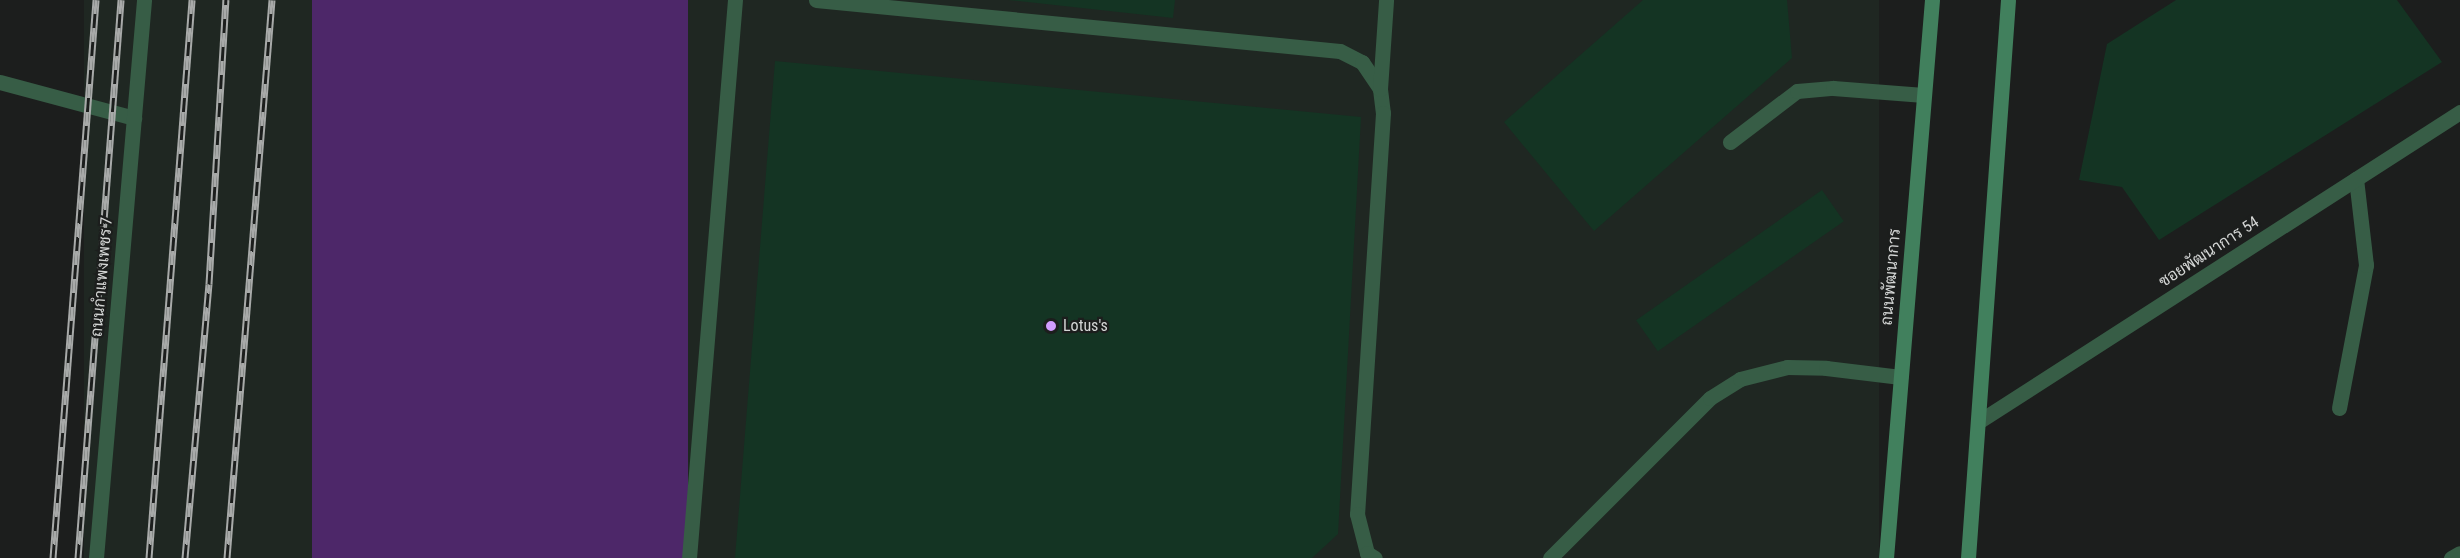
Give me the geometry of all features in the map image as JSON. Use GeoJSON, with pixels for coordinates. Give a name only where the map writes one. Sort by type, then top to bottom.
{"type":"FeatureCollection","features":[{"type":"Feature","properties":{"kind":"main road","name":"ถนนพัฒนาการ"},"geometry":{"type":"LineString","coordinates":[[1886,558],[1932,0]]}},
{"type":"Feature","properties":{"kind":"main road"},"geometry":{"type":"LineString","coordinates":[[1968,558],[2008,0]]}},
{"type":"Feature","properties":{"kind":"street","name":"ถนนกำแพงเพชร 7"},"geometry":{"type":"LineString","coordinates":[[96,558],[144,0]]}},
{"type":"Feature","properties":{"kind":"street"},"geometry":{"type":"LineString","coordinates":[[689,558],[735,0]]}},
{"type":"Feature","properties":{"kind":"street"},"geometry":{"type":"LineString","coordinates":[[816,0],[1340,51],[1349,53],[1362,62],[1380,89]]}},
{"type":"Feature","properties":{"kind":"street"},"geometry":{"type":"LineString","coordinates":[[1375,558],[1367,553],[1357,514],[1383,114],[1380,89],[1386,0]]}},
{"type":"Feature","properties":{"kind":"street"},"geometry":{"type":"LineString","coordinates":[[0,82],[134,118]]}},
{"type":"Feature","properties":{"kind":"street"},"geometry":{"type":"LineString","coordinates":[[1730,142],[1797,91],[1833,88],[1924,94]]}},
{"type":"Feature","properties":{"kind":"street","name":"ซอยพัฒนาการ 54"},"geometry":{"type":"LineString","coordinates":[[1978,422],[2460,112]]}},
{"type":"Feature","properties":{"kind":"street"},"geometry":{"type":"LineString","coordinates":[[2339,408],[2366,265],[2356,179]]}},
{"type":"Feature","properties":{"kind":"street"},"geometry":{"type":"LineString","coordinates":[[1550,558],[1710,398],[1740,379],[1787,367],[1826,368],[1900,377]]}},
{"type":"Feature","properties":{"kind":"street"},"geometry":{"type":"LineString","coordinates":[[2451,558],[2460,553]]}},
{"type":"Feature","properties":{"kind":"shaded area"},"geometry":{"type":"Polygon","coordinates":[[[84,0],[312,0],[312,558],[84,558],[84,0]]]}},
{"type":"Feature","properties":{"kind":"shaded area"},"geometry":{"type":"Polygon","coordinates":[[[312,0],[688,0],[688,558],[312,558],[312,0]]]}},
{"type":"Feature","properties":{"kind":"shaded area"},"geometry":{"type":"Polygon","coordinates":[[[688,0],[1879,0],[1879,558],[688,558],[688,0]]]}},
{"type":"Feature","properties":{"kind":"building"},"geometry":{"type":"Polygon","coordinates":[[[1008,0],[1175,0],[1173,18],[1008,0]]]}},
{"type":"Feature","properties":{"kind":"building"},"geometry":{"type":"Polygon","coordinates":[[[1643,0],[1787,0],[1792,58],[1594,231],[1504,122],[1643,0]]]}},
{"type":"Feature","properties":{"kind":"building"},"geometry":{"type":"Polygon","coordinates":[[[2176,0],[2397,0],[2442,62],[2159,240],[2122,187],[2079,180],[2107,44],[2176,0]]]}},
{"type":"Feature","properties":{"kind":"building","name":"Lotus's"},"geometry":{"type":"Polygon","coordinates":[[[775,61],[1361,117],[1338,534],[1312,558],[735,558],[775,61]]]}},
{"type":"Feature","properties":{"kind":"building"},"geometry":{"type":"Polygon","coordinates":[[[1822,190],[1844,221],[1658,351],[1636,320],[1822,190]]]}},
{"type":"Feature","properties":{"kind":"railway"},"geometry":{"type":"LineString","coordinates":[[53,558],[96,0]]}},
{"type":"Feature","properties":{"kind":"railway"},"geometry":{"type":"LineString","coordinates":[[78,558],[121,0]]}},
{"type":"Feature","properties":{"kind":"railway"},"geometry":{"type":"LineString","coordinates":[[149,558],[192,0]]}},
{"type":"Feature","properties":{"kind":"railway"},"geometry":{"type":"LineString","coordinates":[[185,558],[209,284],[226,0]]}},
{"type":"Feature","properties":{"kind":"railway"},"geometry":{"type":"LineString","coordinates":[[227,558],[272,0]]}},
{"type":"Feature","properties":{"kind":"place","name":"Lotus's"},"geometry":{"type":"Point","coordinates":[1051,326]}}]}
